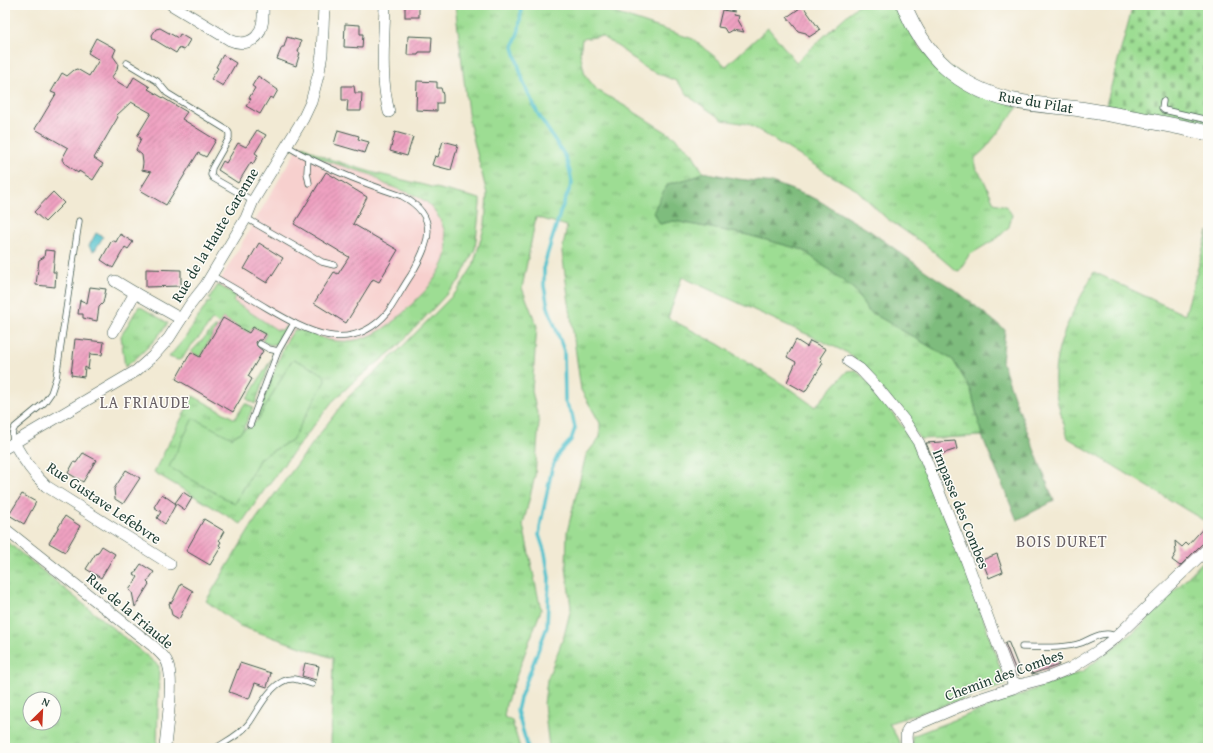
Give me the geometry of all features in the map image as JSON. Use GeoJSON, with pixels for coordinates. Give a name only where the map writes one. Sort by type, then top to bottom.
{"type":"FeatureCollection","features":[{"type":"Feature","properties":{"kind":"main road","name":"Rue du Pilat"},"geometry":{"type":"LineString","coordinates":[[904,5],[930,53],[966,82],[986,92],[1010,100],[1138,118],[1208,133]]}},
{"type":"Feature","properties":{"kind":"street"},"geometry":{"type":"LineString","coordinates":[[172,5],[230,40],[236,43],[243,43],[248,42],[259,33],[262,27],[263,5]]}},
{"type":"Feature","properties":{"kind":"street","name":"Rue de la Haute Garenne"},"geometry":{"type":"LineString","coordinates":[[10,446],[136,371],[153,356],[169,338],[190,305],[205,286],[246,218],[253,202],[303,119],[311,102],[316,86],[322,54],[324,5]]}},
{"type":"Feature","properties":{"kind":"street"},"geometry":{"type":"LineString","coordinates":[[385,5],[383,73],[389,112]]}},
{"type":"Feature","properties":{"kind":"street"},"geometry":{"type":"LineString","coordinates":[[115,281],[181,319]]}},
{"type":"Feature","properties":{"kind":"street"},"geometry":{"type":"LineString","coordinates":[[113,332],[135,293]]}},
{"type":"Feature","properties":{"kind":"street","name":"Impasse des Combes"},"geometry":{"type":"LineString","coordinates":[[848,361],[860,369],[877,387],[904,420],[919,443],[961,546],[1010,677],[1012,681],[1019,685]]}},
{"type":"Feature","properties":{"kind":"street","name":"Rue Gustave Lefebvre"},"geometry":{"type":"LineString","coordinates":[[10,446],[35,476],[46,486],[170,564]]}},
{"type":"Feature","properties":{"kind":"street","name":"Rue de la Friaude"},"geometry":{"type":"LineString","coordinates":[[5,529],[153,646],[166,660],[170,669],[170,681],[165,748]]}},
{"type":"Feature","properties":{"kind":"street","name":"Chemin des Combes"},"geometry":{"type":"LineString","coordinates":[[907,748],[906,734],[909,728],[970,702],[1019,685],[1046,678],[1071,668],[1098,652],[1116,637],[1208,548]]}},
{"type":"Feature","properties":{"kind":"lane"},"geometry":{"type":"LineString","coordinates":[[127,63],[157,82],[167,93],[229,133],[229,138],[212,168],[211,175],[213,178],[253,202]]}},
{"type":"Feature","properties":{"kind":"lane"},"geometry":{"type":"LineString","coordinates":[[1163,101],[1162,108],[1164,110],[1208,120]]}},
{"type":"Feature","properties":{"kind":"lane"},"geometry":{"type":"LineString","coordinates":[[211,275],[294,323],[313,332],[336,337],[360,334],[371,329],[388,312],[423,254],[428,242],[426,222],[422,212],[411,201],[402,196],[341,173],[287,146]]}},
{"type":"Feature","properties":{"kind":"lane"},"geometry":{"type":"LineString","coordinates":[[308,157],[307,173],[309,183]]}},
{"type":"Feature","properties":{"kind":"lane"},"geometry":{"type":"LineString","coordinates":[[246,218],[322,262],[334,265]]}},
{"type":"Feature","properties":{"kind":"lane"},"geometry":{"type":"LineString","coordinates":[[10,446],[12,432],[15,427],[44,402],[50,393],[56,378],[79,221]]}},
{"type":"Feature","properties":{"kind":"lane"},"geometry":{"type":"LineString","coordinates":[[250,425],[278,351],[294,323]]}},
{"type":"Feature","properties":{"kind":"lane"},"geometry":{"type":"LineString","coordinates":[[260,344],[269,349],[278,351]]}},
{"type":"Feature","properties":{"kind":"lane"},"geometry":{"type":"LineString","coordinates":[[1022,647],[1066,646],[1080,643],[1105,634],[1112,634],[1116,637]]}},
{"type":"Feature","properties":{"kind":"lane"},"geometry":{"type":"LineString","coordinates":[[216,748],[248,724],[267,696],[277,685],[285,680],[293,679],[312,684]]}},
{"type":"Feature","properties":{"kind":"shaded area"},"geometry":{"type":"Polygon","coordinates":[[[300,144],[326,158],[371,172],[480,199],[475,249],[459,281],[397,347],[352,383],[283,342],[211,296],[300,144]]]}},
{"type":"Feature","properties":{"kind":"green space"},"geometry":{"type":"Polygon","coordinates":[[[455,5],[600,5],[600,8],[693,39],[726,66],[768,28],[796,62],[858,5],[898,5],[920,49],[1018,107],[985,149],[975,158],[975,167],[983,178],[994,203],[1006,206],[1012,215],[1009,227],[999,237],[969,255],[959,271],[955,270],[927,246],[886,218],[857,190],[747,124],[723,120],[691,98],[676,81],[645,68],[620,48],[601,36],[582,39],[580,53],[585,75],[597,90],[674,137],[692,153],[703,172],[695,177],[668,184],[658,203],[660,224],[674,221],[748,235],[803,250],[855,290],[867,310],[953,360],[971,390],[982,436],[920,439],[897,407],[850,354],[682,277],[668,318],[718,344],[787,387],[815,407],[847,371],[856,370],[873,387],[916,445],[963,559],[1006,685],[889,723],[902,748],[549,748],[544,704],[547,680],[564,636],[571,608],[566,567],[567,532],[586,455],[600,437],[600,423],[581,390],[562,252],[567,226],[536,217],[522,288],[537,326],[532,391],[539,422],[535,476],[523,525],[541,610],[506,704],[504,717],[512,721],[520,748],[331,748],[333,658],[240,626],[206,601],[256,519],[346,399],[398,351],[458,290],[473,266],[485,225],[487,194],[469,121],[455,5]]]}},
{"type":"Feature","properties":{"kind":"green space"},"geometry":{"type":"Polygon","coordinates":[[[1133,5],[1208,5],[1208,125],[1106,105],[1133,5]]]}},
{"type":"Feature","properties":{"kind":"green space"},"geometry":{"type":"Polygon","coordinates":[[[303,146],[326,158],[371,172],[480,199],[475,249],[459,281],[397,347],[352,383],[332,402],[265,489],[241,524],[154,472],[193,396],[235,419],[245,403],[253,407],[243,430],[232,438],[235,504],[260,458],[292,440],[290,363],[258,420],[256,419],[285,344],[294,330],[307,332],[329,340],[345,341],[372,335],[396,320],[427,289],[441,269],[446,256],[447,241],[443,226],[435,212],[425,201],[385,184],[372,175],[324,160],[302,148],[303,146]]]}},
{"type":"Feature","properties":{"kind":"green space"},"geometry":{"type":"Polygon","coordinates":[[[703,172],[738,179],[774,183],[816,199],[870,231],[927,272],[958,292],[1005,330],[1002,362],[1054,501],[1017,520],[982,436],[971,390],[953,360],[867,310],[855,290],[803,250],[748,235],[674,221],[660,224],[653,213],[668,184],[695,177],[703,172]]]}},
{"type":"Feature","properties":{"kind":"green space"},"geometry":{"type":"Polygon","coordinates":[[[1208,231],[1208,523],[1068,438],[1058,405],[1055,387],[1055,371],[1057,356],[1066,327],[1094,272],[1185,315],[1208,231]]]}},
{"type":"Feature","properties":{"kind":"green space"},"geometry":{"type":"Polygon","coordinates":[[[218,285],[236,295],[233,301],[277,330],[282,330],[287,325],[286,331],[279,343],[270,345],[262,341],[266,334],[254,327],[249,333],[223,318],[219,324],[213,320],[211,321],[182,359],[178,360],[169,357],[185,338],[208,302],[209,303],[211,301],[209,299],[218,285]]]}},
{"type":"Feature","properties":{"kind":"green space"},"geometry":{"type":"Polygon","coordinates":[[[139,306],[168,323],[159,335],[125,367],[121,336],[139,306]]]}},
{"type":"Feature","properties":{"kind":"green space"},"geometry":{"type":"Polygon","coordinates":[[[215,327],[217,327],[200,357],[191,352],[215,327]]]}},
{"type":"Feature","properties":{"kind":"green space"},"geometry":{"type":"Polygon","coordinates":[[[272,358],[255,404],[247,399],[272,358]]]}},
{"type":"Feature","properties":{"kind":"green space"},"geometry":{"type":"Polygon","coordinates":[[[294,360],[323,374],[325,381],[292,440],[260,458],[235,504],[169,467],[193,418],[232,438],[258,420],[290,363],[294,360]]]}},
{"type":"Feature","properties":{"kind":"green space"},"geometry":{"type":"Polygon","coordinates":[[[5,540],[159,666],[157,748],[5,748],[5,540]]]}},
{"type":"Feature","properties":{"kind":"green space"},"geometry":{"type":"Polygon","coordinates":[[[1208,556],[1208,748],[913,748],[912,736],[1083,671],[1140,627],[1208,556]]]}},
{"type":"Feature","properties":{"kind":"water"},"geometry":{"type":"Polygon","coordinates":[[[96,233],[103,237],[95,250],[92,251],[89,246],[96,233]]]}},
{"type":"Feature","properties":{"kind":"building"},"geometry":{"type":"Polygon","coordinates":[[[405,5],[419,5],[419,17],[405,17],[405,5]]]}},
{"type":"Feature","properties":{"kind":"building"},"geometry":{"type":"Polygon","coordinates":[[[803,6],[820,30],[809,37],[806,33],[798,31],[787,17],[803,6]]]}},
{"type":"Feature","properties":{"kind":"building"},"geometry":{"type":"Polygon","coordinates":[[[722,10],[734,12],[733,15],[738,16],[737,20],[744,32],[732,30],[727,33],[724,28],[718,27],[722,10]]]}},
{"type":"Feature","properties":{"kind":"building"},"geometry":{"type":"Polygon","coordinates":[[[345,24],[360,25],[360,34],[363,34],[362,48],[344,47],[345,24]]]}},
{"type":"Feature","properties":{"kind":"building"},"geometry":{"type":"Polygon","coordinates":[[[160,28],[178,38],[180,34],[190,40],[184,50],[179,48],[176,53],[153,39],[152,35],[156,29],[160,28]]]}},
{"type":"Feature","properties":{"kind":"building"},"geometry":{"type":"Polygon","coordinates":[[[408,36],[432,37],[431,52],[419,52],[418,55],[407,55],[408,36]]]}},
{"type":"Feature","properties":{"kind":"building"},"geometry":{"type":"Polygon","coordinates":[[[287,37],[301,41],[298,52],[300,53],[296,66],[277,59],[282,47],[284,47],[287,37]]]}},
{"type":"Feature","properties":{"kind":"building"},"geometry":{"type":"Polygon","coordinates":[[[96,38],[116,49],[113,56],[118,63],[117,70],[111,78],[128,88],[134,77],[150,87],[148,89],[187,112],[182,119],[216,140],[206,157],[198,153],[166,205],[140,190],[151,172],[142,170],[142,155],[136,150],[141,138],[137,136],[151,113],[131,102],[116,116],[118,117],[94,158],[103,164],[93,180],[79,171],[78,173],[64,163],[62,159],[68,148],[35,129],[56,94],[51,92],[62,73],[67,76],[77,69],[89,76],[99,60],[88,53],[96,38]]]}},
{"type":"Feature","properties":{"kind":"building"},"geometry":{"type":"Polygon","coordinates":[[[223,55],[236,63],[223,86],[211,79],[218,68],[216,67],[223,55]]]}},
{"type":"Feature","properties":{"kind":"building"},"geometry":{"type":"Polygon","coordinates":[[[258,76],[278,90],[273,99],[270,97],[260,114],[246,106],[251,99],[249,98],[255,88],[252,86],[258,76]]]}},
{"type":"Feature","properties":{"kind":"building"},"geometry":{"type":"Polygon","coordinates":[[[417,81],[437,82],[437,88],[441,88],[443,103],[437,103],[437,111],[416,110],[417,81]]]}},
{"type":"Feature","properties":{"kind":"building"},"geometry":{"type":"Polygon","coordinates":[[[342,86],[354,86],[355,93],[362,93],[361,111],[347,111],[348,100],[342,100],[342,86]]]}},
{"type":"Feature","properties":{"kind":"building"},"geometry":{"type":"Polygon","coordinates":[[[257,130],[266,135],[255,153],[258,155],[253,164],[251,162],[238,183],[218,170],[223,161],[226,163],[238,143],[246,147],[257,130]]]}},
{"type":"Feature","properties":{"kind":"building"},"geometry":{"type":"Polygon","coordinates":[[[338,130],[359,136],[358,139],[369,142],[365,153],[334,144],[338,130]]]}},
{"type":"Feature","properties":{"kind":"building"},"geometry":{"type":"Polygon","coordinates":[[[395,132],[413,137],[407,156],[390,151],[395,132]]]}},
{"type":"Feature","properties":{"kind":"building"},"geometry":{"type":"Polygon","coordinates":[[[443,141],[458,145],[451,170],[432,165],[435,156],[438,157],[443,141]]]}},
{"type":"Feature","properties":{"kind":"building"},"geometry":{"type":"Polygon","coordinates":[[[326,172],[367,197],[353,224],[398,250],[379,282],[373,279],[346,323],[314,303],[334,272],[338,274],[349,257],[294,224],[326,172]]]}},
{"type":"Feature","properties":{"kind":"building"},"geometry":{"type":"Polygon","coordinates":[[[53,192],[64,203],[45,222],[34,212],[53,192]]]}},
{"type":"Feature","properties":{"kind":"building"},"geometry":{"type":"Polygon","coordinates":[[[120,234],[133,242],[128,249],[125,247],[113,268],[101,260],[112,240],[116,242],[120,234]]]}},
{"type":"Feature","properties":{"kind":"building"},"geometry":{"type":"Polygon","coordinates":[[[259,243],[283,258],[267,283],[244,269],[259,243]]]}},
{"type":"Feature","properties":{"kind":"building"},"geometry":{"type":"Polygon","coordinates":[[[45,250],[55,251],[53,272],[56,272],[55,287],[36,285],[39,260],[44,257],[45,250]]]}},
{"type":"Feature","properties":{"kind":"building"},"geometry":{"type":"Polygon","coordinates":[[[146,269],[181,270],[181,286],[146,287],[146,269]]]}},
{"type":"Feature","properties":{"kind":"building"},"geometry":{"type":"Polygon","coordinates":[[[90,287],[106,289],[103,303],[99,307],[97,321],[83,318],[83,314],[78,314],[80,300],[87,303],[90,287]]]}},
{"type":"Feature","properties":{"kind":"building"},"geometry":{"type":"Polygon","coordinates":[[[223,318],[249,333],[253,327],[266,334],[262,340],[258,340],[256,342],[257,346],[263,351],[248,376],[252,379],[233,412],[176,379],[191,352],[200,357],[223,318]]]}},
{"type":"Feature","properties":{"kind":"building"},"geometry":{"type":"Polygon","coordinates":[[[75,339],[104,342],[102,355],[90,354],[88,369],[85,367],[84,377],[71,375],[75,339]]]}},
{"type":"Feature","properties":{"kind":"building"},"geometry":{"type":"Polygon","coordinates":[[[796,340],[807,347],[810,341],[826,349],[820,358],[822,359],[821,362],[823,363],[805,392],[787,382],[796,362],[787,357],[796,340]]]}},
{"type":"Feature","properties":{"kind":"building"},"geometry":{"type":"Polygon","coordinates":[[[955,441],[957,449],[932,457],[926,443],[955,441]]]}},
{"type":"Feature","properties":{"kind":"building"},"geometry":{"type":"Polygon","coordinates":[[[83,453],[96,460],[83,482],[68,473],[74,462],[76,463],[83,453]]]}},
{"type":"Feature","properties":{"kind":"building"},"geometry":{"type":"Polygon","coordinates":[[[126,470],[140,478],[123,504],[115,499],[114,489],[126,470]]]}},
{"type":"Feature","properties":{"kind":"building"},"geometry":{"type":"Polygon","coordinates":[[[183,492],[192,498],[185,510],[175,503],[183,492]]]}},
{"type":"Feature","properties":{"kind":"building"},"geometry":{"type":"Polygon","coordinates":[[[22,494],[36,502],[24,524],[9,515],[22,494]]]}},
{"type":"Feature","properties":{"kind":"building"},"geometry":{"type":"Polygon","coordinates":[[[162,494],[176,504],[165,524],[157,518],[161,512],[154,507],[162,494]]]}},
{"type":"Feature","properties":{"kind":"building"},"geometry":{"type":"Polygon","coordinates":[[[65,516],[80,526],[65,552],[49,543],[65,516]]]}},
{"type":"Feature","properties":{"kind":"building"},"geometry":{"type":"Polygon","coordinates":[[[204,519],[224,531],[219,540],[221,542],[219,545],[221,547],[210,565],[186,551],[204,519]]]}},
{"type":"Feature","properties":{"kind":"building"},"geometry":{"type":"Polygon","coordinates":[[[1208,523],[1208,541],[1203,543],[1180,566],[1172,560],[1176,553],[1175,541],[1182,547],[1186,543],[1188,545],[1208,523]]]}},
{"type":"Feature","properties":{"kind":"building"},"geometry":{"type":"Polygon","coordinates":[[[102,546],[115,554],[101,578],[86,569],[102,546]]]}},
{"type":"Feature","properties":{"kind":"building"},"geometry":{"type":"Polygon","coordinates":[[[997,554],[1003,572],[989,578],[982,560],[997,554]]]}},
{"type":"Feature","properties":{"kind":"building"},"geometry":{"type":"Polygon","coordinates":[[[141,564],[154,572],[147,582],[149,584],[135,607],[132,592],[129,590],[138,577],[134,574],[141,564]]]}},
{"type":"Feature","properties":{"kind":"building"},"geometry":{"type":"Polygon","coordinates":[[[181,584],[193,591],[179,619],[172,615],[169,603],[172,602],[181,584]]]}},
{"type":"Feature","properties":{"kind":"building"},"geometry":{"type":"Polygon","coordinates":[[[1008,641],[1020,671],[1018,676],[1005,643],[1008,641]]]}},
{"type":"Feature","properties":{"kind":"building"},"geometry":{"type":"Polygon","coordinates":[[[1045,660],[1046,662],[1054,660],[1058,662],[1059,665],[1032,674],[1029,666],[1045,660]]]}},
{"type":"Feature","properties":{"kind":"building"},"geometry":{"type":"Polygon","coordinates":[[[240,663],[271,673],[267,687],[255,683],[249,699],[229,692],[240,663]]]}},
{"type":"Feature","properties":{"kind":"building"},"geometry":{"type":"Polygon","coordinates":[[[305,663],[319,666],[316,680],[302,676],[305,663]]]}},
{"type":"Feature","properties":{"kind":"waterway"},"geometry":{"type":"LineString","coordinates":[[519,5],[521,12],[519,30],[513,47],[524,84],[538,114],[565,156],[572,183],[561,210],[544,265],[544,286],[548,307],[564,351],[565,401],[572,414],[575,428],[571,440],[559,453],[552,468],[539,535],[545,553],[549,578],[547,627],[520,698],[517,711],[528,748]]}},
{"type":"Feature","properties":{"kind":"district","name":"LA FRIAUDE"},"geometry":{"type":"Point","coordinates":[145,402]}},
{"type":"Feature","properties":{"kind":"district","name":"BOIS DURET"},"geometry":{"type":"Point","coordinates":[1062,541]}}]}
